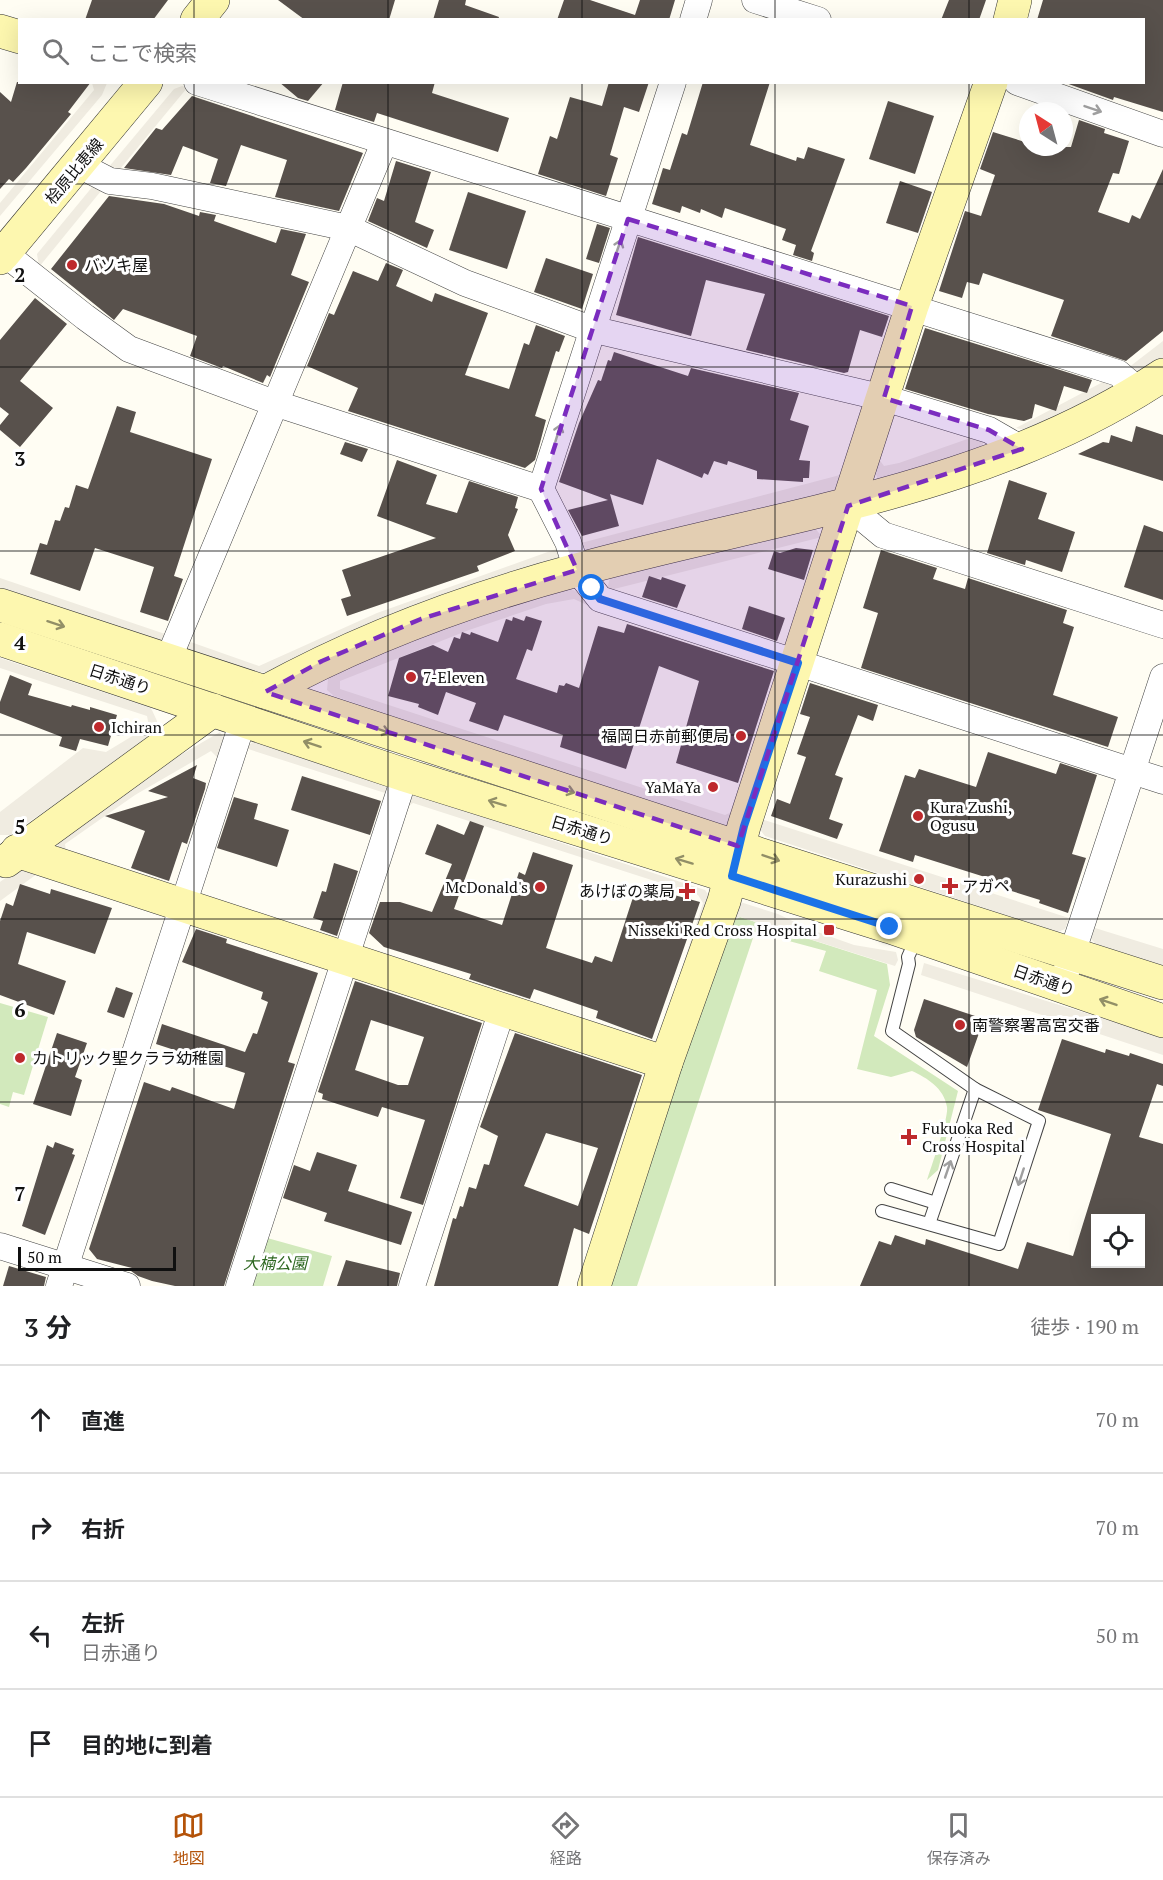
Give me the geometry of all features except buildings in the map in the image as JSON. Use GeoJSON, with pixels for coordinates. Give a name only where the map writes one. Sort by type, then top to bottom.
{"type":"FeatureCollection","features":[{"type":"Feature","properties":{"kind":"street"},"geometry":{"type":"LineString","coordinates":[[199,18],[213,0]]}},
{"type":"Feature","properties":{"kind":"street"},"geometry":{"type":"LineString","coordinates":[[694,18],[699,0]]}},
{"type":"Feature","properties":{"kind":"street"},"geometry":{"type":"LineString","coordinates":[[755,0],[812,18]]}},
{"type":"Feature","properties":{"kind":"street"},"geometry":{"type":"LineString","coordinates":[[1010,18],[1015,0]]}},
{"type":"Feature","properties":{"kind":"street"},"geometry":{"type":"LineString","coordinates":[[0,31],[18,36]]}},
{"type":"Feature","properties":{"kind":"street","name":"桧原比恵線"},"geometry":{"type":"LineString","coordinates":[[1,253],[79,165],[144,84]]}},
{"type":"Feature","properties":{"kind":"street"},"geometry":{"type":"LineString","coordinates":[[203,84],[384,143],[912,306],[1118,373],[1156,380]]}},
{"type":"Feature","properties":{"kind":"street"},"geometry":{"type":"LineString","coordinates":[[672,84],[541,489],[568,542],[577,570],[600,599],[1163,781]]}},
{"type":"Feature","properties":{"kind":"street"},"geometry":{"type":"LineString","coordinates":[[594,1286],[666,1063],[735,861],[912,306],[990,84]]}},
{"type":"Feature","properties":{"kind":"street"},"geometry":{"type":"LineString","coordinates":[[1023,84],[1163,134]]}},
{"type":"Feature","properties":{"kind":"street"},"geometry":{"type":"LineString","coordinates":[[168,660],[384,143]]}},
{"type":"Feature","properties":{"kind":"street"},"geometry":{"type":"LineString","coordinates":[[79,165],[110,181],[152,186],[348,228],[465,283],[591,329],[884,398],[989,430],[1022,449]]}},
{"type":"Feature","properties":{"kind":"street"},"geometry":{"type":"LineString","coordinates":[[1,253],[129,349],[274,403],[541,489]]}},
{"type":"Feature","properties":{"kind":"street"},"geometry":{"type":"LineString","coordinates":[[265,692],[322,661],[421,619],[577,570],[848,506],[953,474],[1022,449],[1091,417],[1156,380]]}},
{"type":"Feature","properties":{"kind":"street"},"geometry":{"type":"LineString","coordinates":[[848,506],[883,535],[1163,626]]}},
{"type":"Feature","properties":{"kind":"street","name":"日赤通り"},"geometry":{"type":"LineString","coordinates":[[0,605],[265,692],[735,861],[922,922],[1072,953],[1163,983]]}},
{"type":"Feature","properties":{"kind":"street","name":"日赤通り"},"geometry":{"type":"LineString","coordinates":[[0,639],[405,775],[735,861]]}},
{"type":"Feature","properties":{"kind":"street"},"geometry":{"type":"LineString","coordinates":[[1062,987],[1163,677]]}},
{"type":"Feature","properties":{"kind":"street"},"geometry":{"type":"LineString","coordinates":[[6,854],[213,710]]}},
{"type":"Feature","properties":{"kind":"street"},"geometry":{"type":"LineString","coordinates":[[62,1276],[243,721]]}},
{"type":"Feature","properties":{"kind":"street"},"geometry":{"type":"LineString","coordinates":[[239,1286],[405,775]]}},
{"type":"Feature","properties":{"kind":"street"},"geometry":{"type":"LineString","coordinates":[[6,854],[181,906],[666,1063]]}},
{"type":"Feature","properties":{"kind":"street","name":"日赤通り"},"geometry":{"type":"LineString","coordinates":[[922,922],[1062,987],[1163,1022]]}},
{"type":"Feature","properties":{"kind":"street"},"geometry":{"type":"LineString","coordinates":[[412,1286],[502,1010]]}},
{"type":"Feature","properties":{"kind":"street"},"geometry":{"type":"LineString","coordinates":[[0,1246],[62,1276],[126,1286]]}},
{"type":"Feature","properties":{"kind":"lane"},"geometry":{"type":"LineString","coordinates":[[882,1211],[999,1244],[1039,1121],[975,1089],[892,1031],[909,964],[908,957],[922,922]]}},
{"type":"Feature","properties":{"kind":"lane"},"geometry":{"type":"LineString","coordinates":[[929,1224],[975,1089]]}},
{"type":"Feature","properties":{"kind":"lane"},"geometry":{"type":"LineString","coordinates":[[891,1190],[936,1203]]}},
{"type":"Feature","properties":{"kind":"highlighted area"},"geometry":{"type":"Polygon","coordinates":[[[628,219],[912,306],[884,398],[989,430],[1022,449],[848,506],[738,846],[265,692],[322,661],[421,619],[577,570],[541,489],[628,219]]]}},
{"type":"Feature","properties":{"kind":"green space"},"geometry":{"type":"Polygon","coordinates":[[[740,917],[887,964],[890,985],[874,1036],[958,1091],[938,1170],[927,1180],[947,1112],[945,1100],[939,1089],[929,1080],[912,1071],[891,1077],[857,1069],[877,990],[819,971],[826,951],[755,932],[637,1286],[605,1286],[727,925],[740,917]]]}},
{"type":"Feature","properties":{"kind":"green space","name":"カトリック聖クララ幼稚園"},"geometry":{"type":"Polygon","coordinates":[[[0,1003],[48,1017],[24,1095],[13,1092],[9,1107],[0,1104],[0,1003]]]}},
{"type":"Feature","properties":{"kind":"green space","name":"大楠公園"},"geometry":{"type":"Polygon","coordinates":[[[260,1236],[332,1256],[323,1286],[242,1286],[260,1236]]]}},
{"type":"Feature","properties":{"kind":"shaded area"},"geometry":{"type":"Polygon","coordinates":[[[92,84],[107,84],[102,95],[0,216],[0,203],[94,90],[92,84]]]}},
{"type":"Feature","properties":{"kind":"shaded area"},"geometry":{"type":"Polygon","coordinates":[[[182,86],[187,88],[115,175],[108,168],[174,89],[182,86]]]}},
{"type":"Feature","properties":{"kind":"shaded area"},"geometry":{"type":"Polygon","coordinates":[[[93,186],[105,186],[39,267],[37,254],[93,186]]]}},
{"type":"Feature","properties":{"kind":"shaded area"},"geometry":{"type":"Polygon","coordinates":[[[1163,341],[1163,360],[1139,372],[1128,368],[1163,341]]]}},
{"type":"Feature","properties":{"kind":"shaded area"},"geometry":{"type":"Polygon","coordinates":[[[1102,376],[1112,383],[1110,390],[1029,431],[1016,428],[1101,383],[1102,376]]]}},
{"type":"Feature","properties":{"kind":"shaded area"},"geometry":{"type":"Polygon","coordinates":[[[976,436],[984,441],[981,448],[878,479],[876,475],[878,458],[884,466],[899,463],[976,436]]]}},
{"type":"Feature","properties":{"kind":"shaded area"},"geometry":{"type":"Polygon","coordinates":[[[845,471],[838,492],[586,551],[582,549],[581,543],[840,475],[845,471]]]}},
{"type":"Feature","properties":{"kind":"shaded area"},"geometry":{"type":"Polygon","coordinates":[[[815,528],[822,537],[822,544],[818,538],[614,589],[613,595],[607,590],[610,577],[815,528]]]}},
{"type":"Feature","properties":{"kind":"shaded area"},"geometry":{"type":"Polygon","coordinates":[[[560,545],[558,559],[269,672],[255,673],[184,650],[185,640],[259,666],[377,613],[556,549],[560,545]]]}},
{"type":"Feature","properties":{"kind":"shaded area"},"geometry":{"type":"Polygon","coordinates":[[[0,578],[168,635],[164,643],[0,588],[0,578]]]}},
{"type":"Feature","properties":{"kind":"shaded area"},"geometry":{"type":"Polygon","coordinates":[[[570,588],[580,594],[587,605],[574,599],[546,604],[469,630],[340,681],[340,689],[725,815],[734,811],[726,826],[621,797],[479,745],[334,696],[327,690],[328,679],[333,673],[465,620],[570,588]]]}},
{"type":"Feature","properties":{"kind":"shaded area"},"geometry":{"type":"Polygon","coordinates":[[[0,658],[151,708],[157,721],[155,734],[150,739],[10,835],[0,835],[0,812],[83,748],[106,752],[149,726],[147,716],[0,668],[0,658]]]}},
{"type":"Feature","properties":{"kind":"shaded area"},"geometry":{"type":"Polygon","coordinates":[[[220,732],[224,739],[218,758],[211,751],[135,795],[65,844],[67,856],[58,848],[58,842],[172,760],[220,732]]]}},
{"type":"Feature","properties":{"kind":"shaded area"},"geometry":{"type":"Polygon","coordinates":[[[253,742],[386,786],[390,791],[388,803],[385,793],[245,748],[253,742]]]}},
{"type":"Feature","properties":{"kind":"shaded area"},"geometry":{"type":"Polygon","coordinates":[[[412,794],[705,890],[709,896],[658,1042],[703,903],[698,895],[413,803],[404,809],[412,794]]]}},
{"type":"Feature","properties":{"kind":"shaded area"},"geometry":{"type":"Polygon","coordinates":[[[761,819],[1069,918],[1065,929],[1058,932],[765,836],[758,827],[761,819]]]}},
{"type":"Feature","properties":{"kind":"shaded area"},"geometry":{"type":"Polygon","coordinates":[[[19,868],[41,871],[0,901],[0,882],[19,868]]]}},
{"type":"Feature","properties":{"kind":"shaded area"},"geometry":{"type":"Polygon","coordinates":[[[737,901],[778,914],[809,929],[854,945],[896,952],[898,960],[895,966],[740,917],[727,925],[737,901]]]}},
{"type":"Feature","properties":{"kind":"shaded area"},"geometry":{"type":"Polygon","coordinates":[[[1095,928],[1163,949],[1163,966],[1096,944],[1091,939],[1095,928]]]}},
{"type":"Feature","properties":{"kind":"shaded area"},"geometry":{"type":"Polygon","coordinates":[[[924,963],[1163,1037],[1163,1055],[921,975],[924,963]]]}},
{"type":"Feature","properties":{"kind":"place","name":"バソキ屋"},"geometry":{"type":"Point","coordinates":[72,265]}},
{"type":"Feature","properties":{"kind":"place","name":"7-Eleven"},"geometry":{"type":"Point","coordinates":[411,677]}},
{"type":"Feature","properties":{"kind":"place","name":"Ichiran"},"geometry":{"type":"Point","coordinates":[99,727]}},
{"type":"Feature","properties":{"kind":"place","name":"福岡日赤前郵便局"},"geometry":{"type":"Point","coordinates":[741,736]}},
{"type":"Feature","properties":{"kind":"place","name":"YaMaYa"},"geometry":{"type":"Point","coordinates":[713,787]}},
{"type":"Feature","properties":{"kind":"place","name":"Kura Zushi, Ogusu"},"geometry":{"type":"Point","coordinates":[918,816]}},
{"type":"Feature","properties":{"kind":"place","name":"Kurazushi"},"geometry":{"type":"Point","coordinates":[919,879]}},
{"type":"Feature","properties":{"kind":"place","name":"アガペ"},"geometry":{"type":"Point","coordinates":[950,886]}},
{"type":"Feature","properties":{"kind":"place","name":"McDonald's"},"geometry":{"type":"Point","coordinates":[540,887]}},
{"type":"Feature","properties":{"kind":"place","name":"あけぼの薬局"},"geometry":{"type":"Point","coordinates":[687,891]}},
{"type":"Feature","properties":{"kind":"place","name":"Nisseki Red Cross Hospital"},"geometry":{"type":"Point","coordinates":[829,930]}},
{"type":"Feature","properties":{"kind":"place","name":"南警察署高宮交番"},"geometry":{"type":"Point","coordinates":[960,1025]}},
{"type":"Feature","properties":{"kind":"place","name":"カトリック聖クララ幼稚園"},"geometry":{"type":"Point","coordinates":[20,1058]}},
{"type":"Feature","properties":{"kind":"place","name":"Fukuoka Red Cross Hospital"},"geometry":{"type":"Point","coordinates":[909,1137]}},
{"type":"Feature","properties":{"kind":"route"},"geometry":{"type":"LineString","coordinates":[[592,588],[600,599],[798,663],[744,826],[732,876],[890,927]]}}]}
